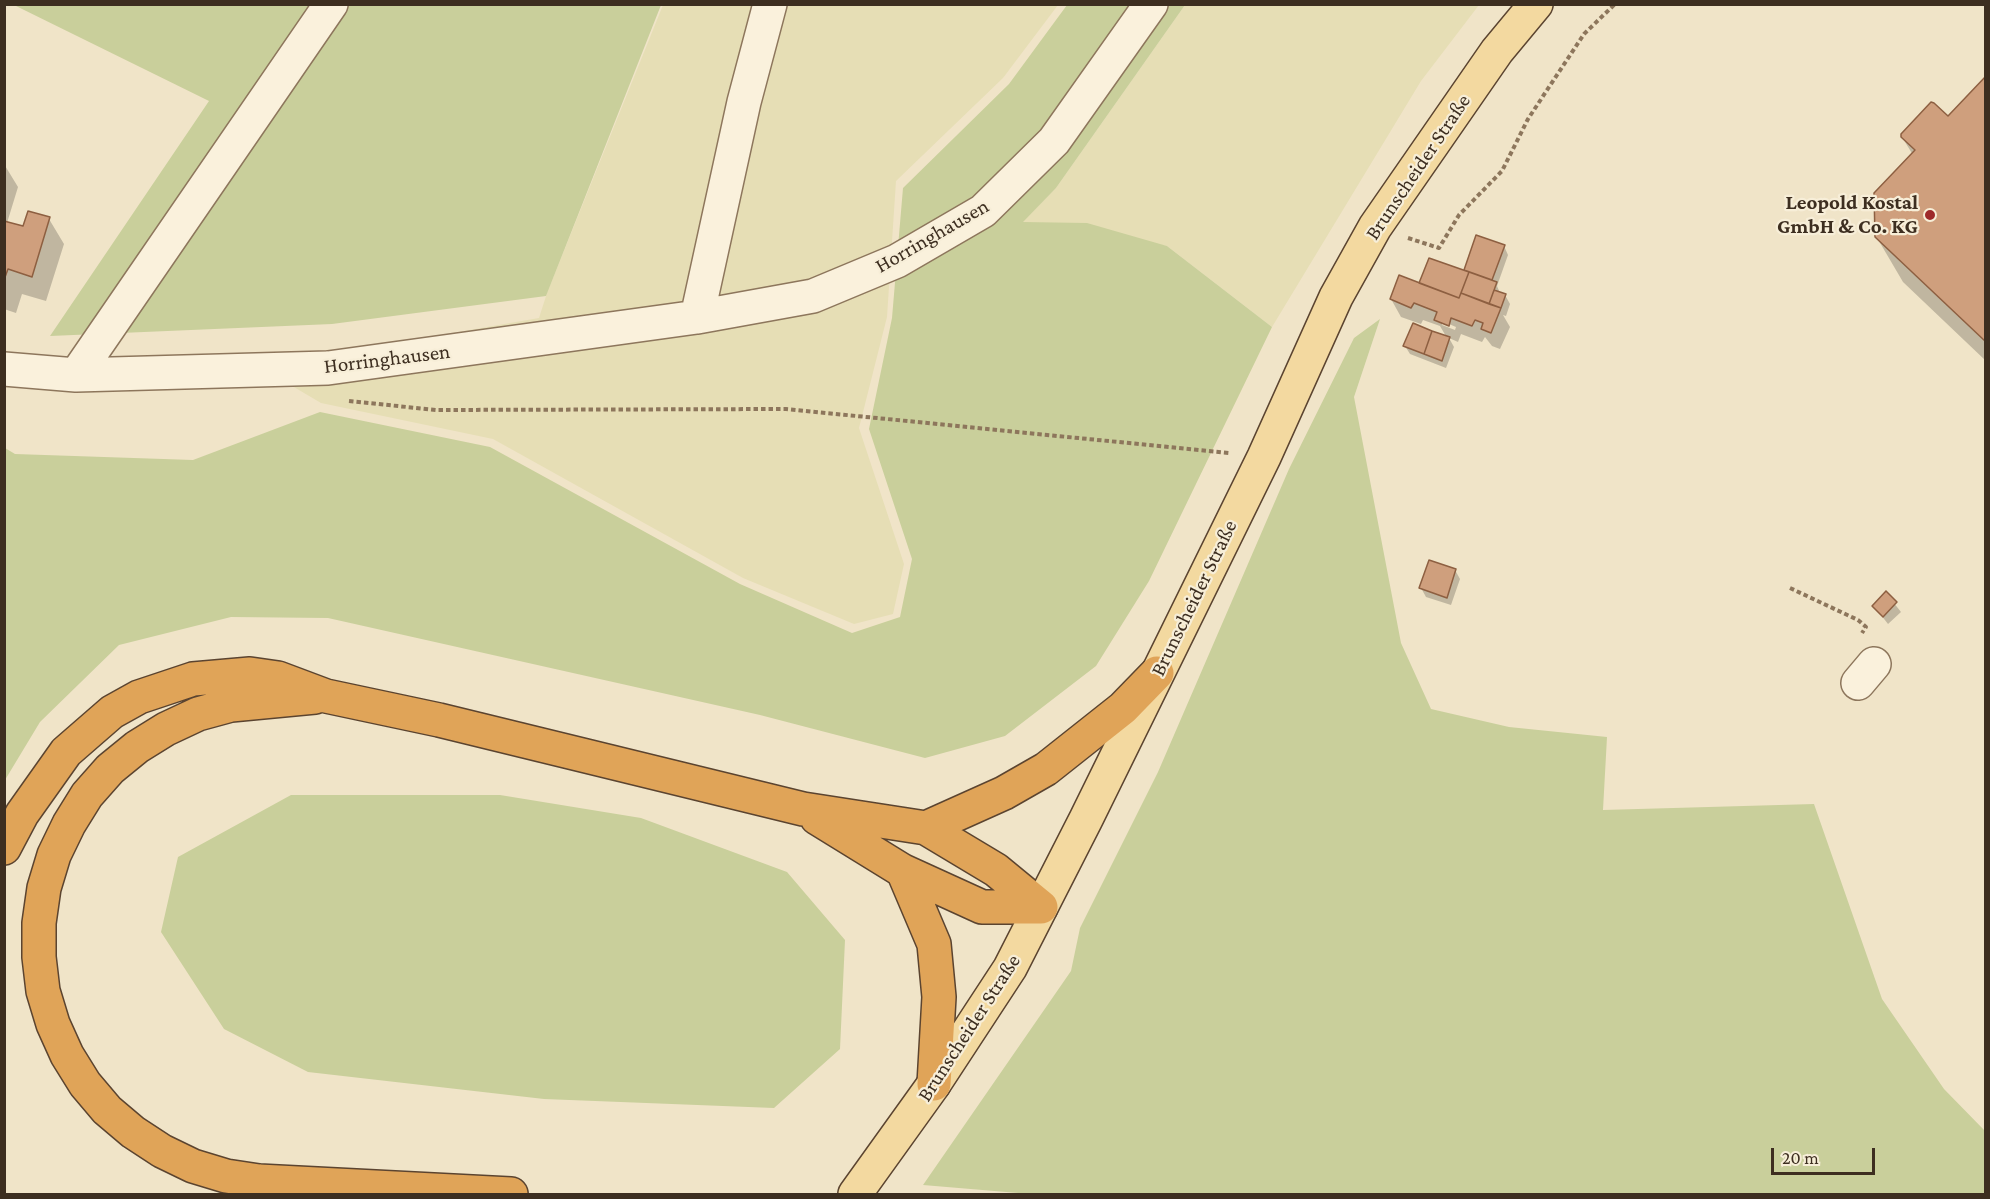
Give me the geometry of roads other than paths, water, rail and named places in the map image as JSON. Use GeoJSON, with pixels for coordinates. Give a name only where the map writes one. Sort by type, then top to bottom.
{"type":"FeatureCollection","features":[{"type":"Feature","properties":{"kind":"highway"},"geometry":{"type":"LineString","coordinates":[[926,828],[995,798],[1046,769],[1123,708],[1157,673]]}},
{"type":"Feature","properties":{"kind":"highway"},"geometry":{"type":"LineString","coordinates":[[4,848],[22,813],[66,752],[88,730],[139,697],[193,679],[250,674],[278,678],[326,696],[451,722],[803,809],[926,828],[996,870],[1041,907]]}},
{"type":"Feature","properties":{"kind":"highway"},"geometry":{"type":"LineString","coordinates":[[326,696],[231,705],[198,714],[166,729],[137,747],[110,769],[87,795],[54,855],[40,911],[39,957],[43,991],[52,1024],[85,1084],[107,1110],[152,1145],[193,1166],[225,1176],[259,1181],[511,1194]]}},
{"type":"Feature","properties":{"kind":"highway"},"geometry":{"type":"LineString","coordinates":[[803,809],[903,871],[982,907],[1041,907]]}},
{"type":"Feature","properties":{"kind":"highway"},"geometry":{"type":"LineString","coordinates":[[903,871],[934,944],[939,997],[934,1084]]}},
{"type":"Feature","properties":{"kind":"main road","name":"Brunscheider Straße"},"geometry":{"type":"LineString","coordinates":[[855,1194],[934,1084],[1010,968],[1264,457],[1336,297],[1375,227],[1497,51],[1536,4]]}},
{"type":"Feature","properties":{"kind":"street"},"geometry":{"type":"LineString","coordinates":[[76,375],[331,4]]}},
{"type":"Feature","properties":{"kind":"street"},"geometry":{"type":"LineString","coordinates":[[697,317],[744,102],[770,4]]}},
{"type":"Feature","properties":{"kind":"street","name":"Horringhausen"},"geometry":{"type":"LineString","coordinates":[[4,369],[76,375],[328,368],[697,317],[813,296],[897,261],[983,211],[1054,141],[1151,4]]}},
{"type":"Feature","properties":{"kind":"place","name":"Leopold Kostal GmbH & Co. KG"},"geometry":{"type":"Point","coordinates":[1930,215]}}]}
